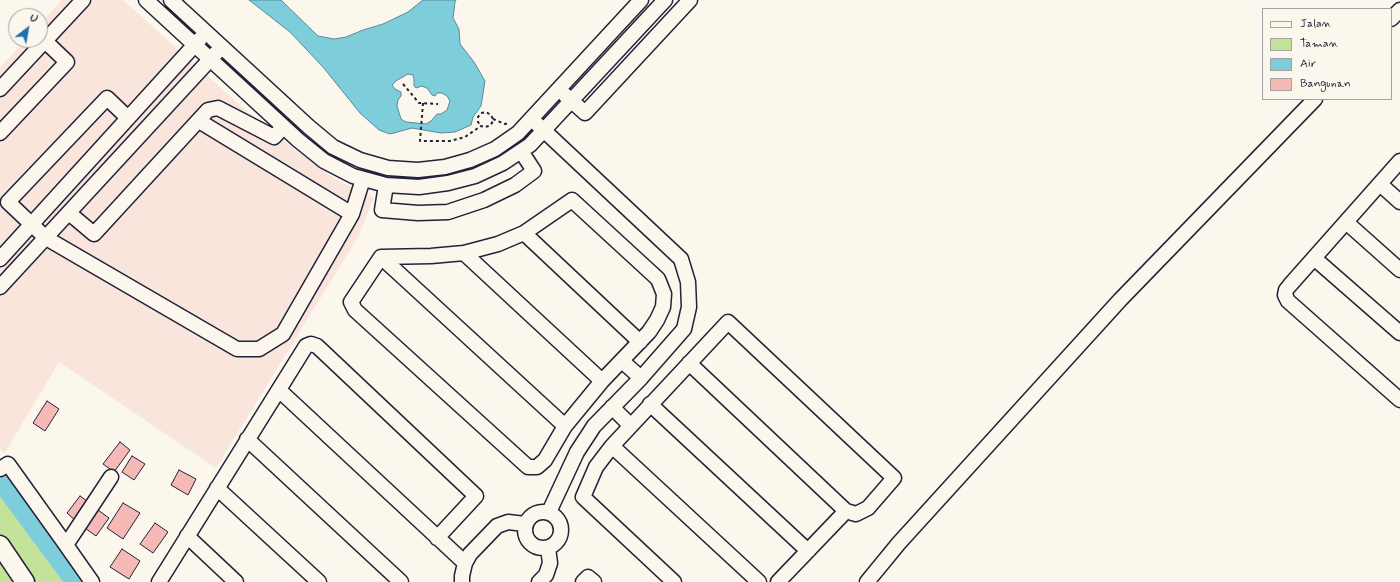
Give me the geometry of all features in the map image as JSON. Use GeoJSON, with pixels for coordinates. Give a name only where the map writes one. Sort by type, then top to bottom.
{"type":"FeatureCollection","features":[{"type":"Feature","properties":{"kind":"main road"},"geometry":{"type":"LineString","coordinates":[[0,545],[26,582]]}},
{"type":"Feature","properties":{"kind":"street"},"geometry":{"type":"LineString","coordinates":[[48,38],[83,0]]}},
{"type":"Feature","properties":{"kind":"street"},"geometry":{"type":"LineString","coordinates":[[146,0],[283,127],[324,161],[353,176],[363,179],[386,185],[419,187],[448,183],[475,176],[503,163],[521,152],[530,145],[665,0]]}},
{"type":"Feature","properties":{"kind":"street"},"geometry":{"type":"LineString","coordinates":[[171,0],[309,127],[334,147],[360,160],[388,168],[418,170],[445,167],[470,160],[501,145],[518,133],[641,0]]}},
{"type":"Feature","properties":{"kind":"street"},"geometry":{"type":"LineString","coordinates":[[558,89],[585,113],[690,0]]}},
{"type":"Feature","properties":{"kind":"street"},"geometry":{"type":"LineString","coordinates":[[1392,18],[1400,10]]}},
{"type":"Feature","properties":{"kind":"street"},"geometry":{"type":"LineString","coordinates":[[0,259],[206,32]]}},
{"type":"Feature","properties":{"kind":"street"},"geometry":{"type":"LineString","coordinates":[[0,133],[67,62],[48,44]]}},
{"type":"Feature","properties":{"kind":"street"},"geometry":{"type":"LineString","coordinates":[[0,288],[222,47]]}},
{"type":"Feature","properties":{"kind":"street"},"geometry":{"type":"LineString","coordinates":[[0,89],[38,48]]}},
{"type":"Feature","properties":{"kind":"street"},"geometry":{"type":"LineString","coordinates":[[128,118],[107,98],[8,202],[46,238],[237,349],[260,350],[283,334],[352,214],[363,179]]}},
{"type":"Feature","properties":{"kind":"street"},"geometry":{"type":"LineString","coordinates":[[867,582],[904,538],[1120,300],[1314,100]]}},
{"type":"Feature","properties":{"kind":"street"},"geometry":{"type":"LineString","coordinates":[[69,212],[94,234],[208,110],[218,108],[274,137],[283,127]]}},
{"type":"Feature","properties":{"kind":"street"},"geometry":{"type":"LineString","coordinates":[[531,118],[681,259],[688,282],[689,307],[684,329],[641,378],[594,426],[577,452],[549,512]]}},
{"type":"Feature","properties":{"kind":"street"},"geometry":{"type":"LineString","coordinates":[[198,121],[352,214]]}},
{"type":"Feature","properties":{"kind":"street"},"geometry":{"type":"LineString","coordinates":[[386,185],[382,210],[418,213],[448,212],[484,200],[515,185],[534,171],[521,152]]}},
{"type":"Feature","properties":{"kind":"street"},"geometry":{"type":"LineString","coordinates":[[1400,161],[1286,290],[1285,295],[1288,301],[1400,400]]}},
{"type":"Feature","properties":{"kind":"street"},"geometry":{"type":"LineString","coordinates":[[1380,184],[1400,202]]}},
{"type":"Feature","properties":{"kind":"street"},"geometry":{"type":"LineString","coordinates":[[572,200],[658,279],[664,294],[663,307],[649,332],[602,381],[565,426],[545,460],[536,467],[528,467],[354,310],[351,302],[381,257],[431,256],[464,253],[498,244],[524,233],[572,200]]}},
{"type":"Feature","properties":{"kind":"street"},"geometry":{"type":"LineString","coordinates":[[1346,222],[1400,270]]}},
{"type":"Feature","properties":{"kind":"street"},"geometry":{"type":"LineString","coordinates":[[524,233],[640,342]]}},
{"type":"Feature","properties":{"kind":"street"},"geometry":{"type":"LineString","coordinates":[[464,253],[602,381]]}},
{"type":"Feature","properties":{"kind":"street"},"geometry":{"type":"LineString","coordinates":[[381,257],[565,426]]}},
{"type":"Feature","properties":{"kind":"street"},"geometry":{"type":"LineString","coordinates":[[1314,258],[1400,333]]}},
{"type":"Feature","properties":{"kind":"street"},"geometry":{"type":"LineString","coordinates":[[674,582],[583,497],[596,467],[612,446],[630,425],[728,322],[894,478],[868,508],[856,514],[846,511],[690,363]]}},
{"type":"Feature","properties":{"kind":"street"},"geometry":{"type":"LineString","coordinates":[[159,582],[278,390],[306,346],[310,344],[317,346],[476,496],[438,538]]}},
{"type":"Feature","properties":{"kind":"street"},"geometry":{"type":"LineString","coordinates":[[622,361],[641,378]]}},
{"type":"Feature","properties":{"kind":"street"},"geometry":{"type":"LineString","coordinates":[[278,390],[465,563]]}},
{"type":"Feature","properties":{"kind":"street"},"geometry":{"type":"LineString","coordinates":[[650,404],[808,550]]}},
{"type":"Feature","properties":{"kind":"street"},"geometry":{"type":"LineString","coordinates":[[612,407],[630,425]]}},
{"type":"Feature","properties":{"kind":"street"},"geometry":{"type":"LineString","coordinates":[[248,439],[401,582]]}},
{"type":"Feature","properties":{"kind":"street"},"geometry":{"type":"LineString","coordinates":[[612,446],[759,582]]}},
{"type":"Feature","properties":{"kind":"street"},"geometry":{"type":"LineString","coordinates":[[1,469],[8,464],[92,582]]}},
{"type":"Feature","properties":{"kind":"street"},"geometry":{"type":"LineString","coordinates":[[66,545],[111,477]]}},
{"type":"Feature","properties":{"kind":"street"},"geometry":{"type":"LineString","coordinates":[[217,488],[319,582]]}},
{"type":"Feature","properties":{"kind":"street"},"geometry":{"type":"LineString","coordinates":[[778,582],[846,511]]}},
{"type":"Feature","properties":{"kind":"street"},"geometry":{"type":"LineString","coordinates":[[539,512],[549,512],[557,517],[562,526],[561,535],[556,544],[548,548],[538,548],[529,543],[525,534],[525,524],[530,516],[539,512]]}},
{"type":"Feature","properties":{"kind":"street"},"geometry":{"type":"LineString","coordinates":[[462,582],[465,563],[470,554],[497,526],[508,522],[525,524]]}},
{"type":"Feature","properties":{"kind":"street"},"geometry":{"type":"LineString","coordinates":[[187,536],[236,582]]}},
{"type":"Feature","properties":{"kind":"street"},"geometry":{"type":"LineString","coordinates":[[539,582],[546,575],[550,563],[548,548]]}},
{"type":"Feature","properties":{"kind":"street"},"geometry":{"type":"LineString","coordinates":[[583,582],[588,577],[594,582]]}},
{"type":"Feature","properties":{"kind":"path"},"geometry":{"type":"LineString","coordinates":[[403,84],[419,103],[438,104]]}},
{"type":"Feature","properties":{"kind":"path"},"geometry":{"type":"LineString","coordinates":[[423,103],[420,141],[450,141],[465,137],[478,130],[481,126]]}},
{"type":"Feature","properties":{"kind":"path"},"geometry":{"type":"LineString","coordinates":[[486,112],[491,115],[493,119],[492,123],[489,126],[481,126],[478,122],[478,117],[482,113],[486,112]]}},
{"type":"Feature","properties":{"kind":"shaded area"},"geometry":{"type":"Polygon","coordinates":[[[62,0],[123,0],[260,123],[335,179],[374,198],[358,237],[216,468],[59,362],[4,454],[0,448],[0,68],[18,48],[48,48],[48,15],[62,0]]]}},
{"type":"Feature","properties":{"kind":"green space"},"geometry":{"type":"Polygon","coordinates":[[[0,487],[67,582],[0,582],[0,487]]]}},
{"type":"Feature","properties":{"kind":"water"},"geometry":{"type":"Polygon","coordinates":[[[249,0],[281,0],[318,36],[334,39],[346,37],[383,24],[408,12],[423,0],[456,0],[453,18],[459,29],[460,44],[474,62],[485,81],[481,106],[473,117],[471,125],[455,132],[441,133],[412,128],[390,134],[379,130],[360,113],[323,67],[290,32],[249,0]],[[408,74],[392,85],[395,89],[401,92],[397,106],[401,119],[406,122],[426,124],[437,114],[441,114],[447,110],[450,101],[447,96],[442,93],[437,93],[435,96],[432,95],[427,88],[422,86],[416,88],[414,86],[413,75],[408,74]]]}},
{"type":"Feature","properties":{"kind":"building"},"geometry":{"type":"Polygon","coordinates":[[[47,401],[59,409],[45,431],[33,423],[47,401]]]}},
{"type":"Feature","properties":{"kind":"building"},"geometry":{"type":"Polygon","coordinates":[[[120,442],[130,450],[114,472],[103,464],[120,442]]]}},
{"type":"Feature","properties":{"kind":"building"},"geometry":{"type":"Polygon","coordinates":[[[132,456],[145,464],[134,480],[122,472],[132,456]]]}},
{"type":"Feature","properties":{"kind":"building"},"geometry":{"type":"Polygon","coordinates":[[[179,470],[196,479],[188,495],[171,485],[179,470]]]}},
{"type":"Feature","properties":{"kind":"building"},"geometry":{"type":"Polygon","coordinates":[[[80,496],[90,503],[76,521],[67,513],[80,496]]]}},
{"type":"Feature","properties":{"kind":"building"},"geometry":{"type":"Polygon","coordinates":[[[123,503],[140,513],[123,539],[107,528],[123,503]]]}},
{"type":"Feature","properties":{"kind":"building"},"geometry":{"type":"Polygon","coordinates":[[[98,510],[109,518],[96,536],[85,528],[98,510]]]}},
{"type":"Feature","properties":{"kind":"building"},"geometry":{"type":"Polygon","coordinates":[[[155,523],[168,532],[153,553],[140,544],[155,523]]]}},
{"type":"Feature","properties":{"kind":"building"},"geometry":{"type":"Polygon","coordinates":[[[122,549],[140,561],[129,579],[110,567],[122,549]]]}},
{"type":"Feature","properties":{"kind":"waterway"},"geometry":{"type":"LineString","coordinates":[[0,478],[77,582]]}}]}
